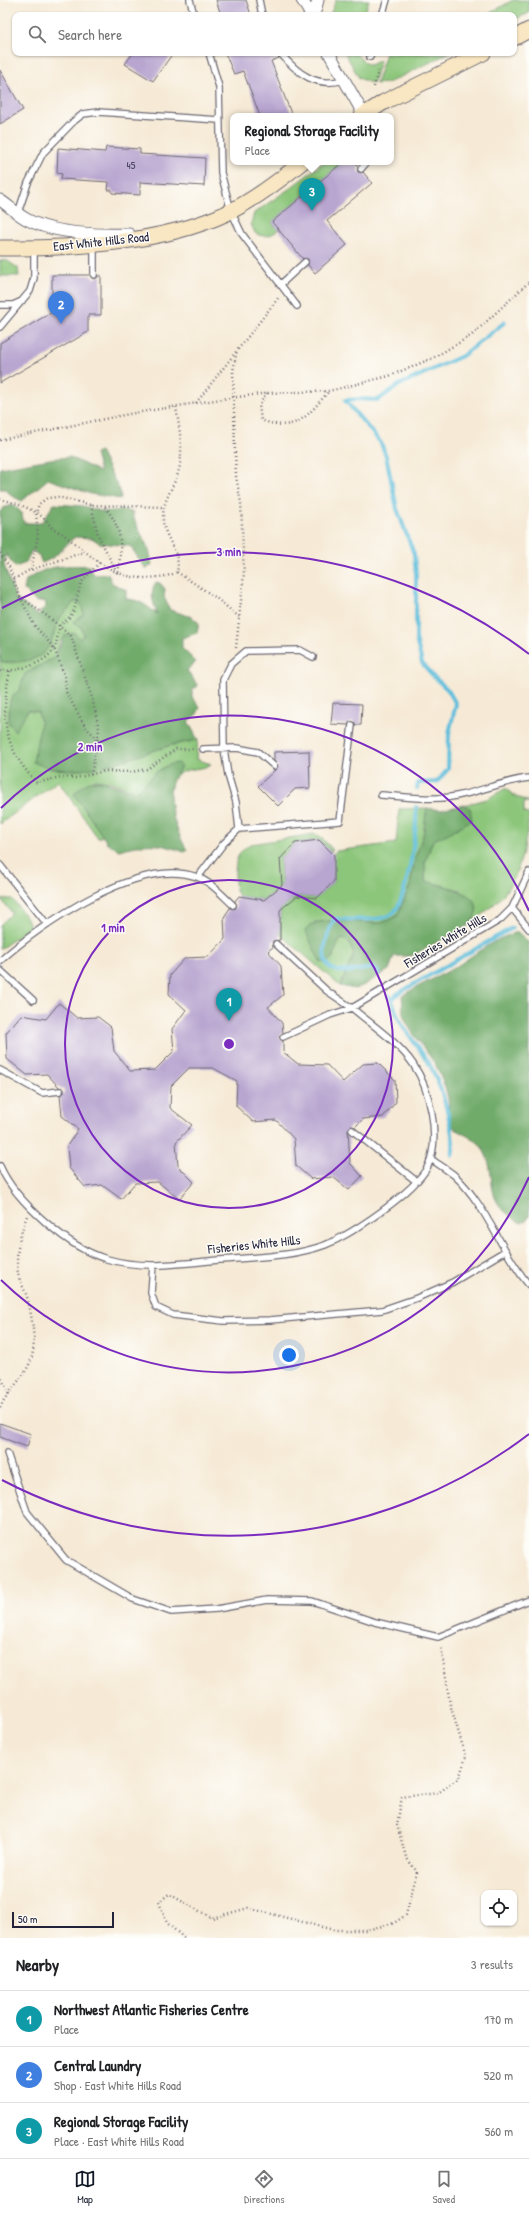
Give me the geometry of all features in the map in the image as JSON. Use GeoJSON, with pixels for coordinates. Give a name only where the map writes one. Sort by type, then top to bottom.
{"type":"FeatureCollection","features":[{"type":"Feature","properties":{"kind":"street"},"geometry":{"type":"LineString","coordinates":[[302,0],[310,12]]}},
{"type":"Feature","properties":{"kind":"street"},"geometry":{"type":"LineString","coordinates":[[313,12],[318,0]]}},
{"type":"Feature","properties":{"kind":"street"},"geometry":{"type":"LineString","coordinates":[[517,36],[529,30]]}},
{"type":"Feature","properties":{"kind":"street"},"geometry":{"type":"LineString","coordinates":[[331,56],[344,80],[371,113],[477,56]]}},
{"type":"Feature","properties":{"kind":"street","name":"East White Hills Road"},"geometry":{"type":"LineString","coordinates":[[0,248],[34,248],[118,241],[161,234],[206,221],[231,211],[282,179],[298,165]]}},
{"type":"Feature","properties":{"kind":"street"},"geometry":{"type":"LineString","coordinates":[[0,200],[28,220],[49,227],[101,235],[161,234]]}},
{"type":"Feature","properties":{"kind":"lane"},"geometry":{"type":"LineString","coordinates":[[190,0],[193,12]]}},
{"type":"Feature","properties":{"kind":"lane"},"geometry":{"type":"LineString","coordinates":[[259,0],[261,12]]}},
{"type":"Feature","properties":{"kind":"lane"},"geometry":{"type":"LineString","coordinates":[[383,12],[387,0]]}},
{"type":"Feature","properties":{"kind":"lane"},"geometry":{"type":"LineString","coordinates":[[210,56],[218,79],[221,173],[231,211],[242,234],[297,306]]}},
{"type":"Feature","properties":{"kind":"lane"},"geometry":{"type":"LineString","coordinates":[[283,56],[310,79],[328,83],[344,80]]}},
{"type":"Feature","properties":{"kind":"lane"},"geometry":{"type":"LineString","coordinates":[[18,213],[28,183],[43,153],[74,121],[83,114],[98,112],[219,120]]}},
{"type":"Feature","properties":{"kind":"lane"},"geometry":{"type":"LineString","coordinates":[[361,169],[364,165]]}},
{"type":"Feature","properties":{"kind":"lane"},"geometry":{"type":"LineString","coordinates":[[94,243],[94,275]]}},
{"type":"Feature","properties":{"kind":"lane"},"geometry":{"type":"LineString","coordinates":[[0,327],[30,291],[34,278],[34,248]]}},
{"type":"Feature","properties":{"kind":"lane"},"geometry":{"type":"LineString","coordinates":[[280,284],[305,262]]}},
{"type":"Feature","properties":{"kind":"lane"},"geometry":{"type":"LineString","coordinates":[[0,305],[13,305],[24,300]]}},
{"type":"Feature","properties":{"kind":"lane"},"geometry":{"type":"LineString","coordinates":[[239,829],[236,802],[224,750],[223,680],[235,660],[246,651],[300,650],[314,657]]}},
{"type":"Feature","properties":{"kind":"lane"},"geometry":{"type":"LineString","coordinates":[[198,877],[224,844],[239,829],[340,822],[352,725]]}},
{"type":"Feature","properties":{"kind":"lane"},"geometry":{"type":"LineString","coordinates":[[203,749],[224,750],[237,748],[258,752],[274,766]]}},
{"type":"Feature","properties":{"kind":"lane"},"geometry":{"type":"LineString","coordinates":[[381,795],[425,798],[450,797],[468,794],[508,781],[529,778]]}},
{"type":"Feature","properties":{"kind":"lane"},"geometry":{"type":"LineString","coordinates":[[0,865],[47,924]]}},
{"type":"Feature","properties":{"kind":"lane","name":"Fisheries White Hills"},"geometry":{"type":"LineString","coordinates":[[283,1037],[330,1015],[352,1008],[500,920],[512,908],[529,872]]}},
{"type":"Feature","properties":{"kind":"lane"},"geometry":{"type":"LineString","coordinates":[[0,962],[47,924],[88,899],[131,881],[171,873],[186,874],[198,877],[211,885],[232,905]]}},
{"type":"Feature","properties":{"kind":"lane"},"geometry":{"type":"LineString","coordinates":[[512,908],[529,929]]}},
{"type":"Feature","properties":{"kind":"lane"},"geometry":{"type":"LineString","coordinates":[[276,944],[327,991],[352,1008],[402,1052],[412,1063],[422,1079],[428,1097],[432,1117],[431,1159],[454,1176],[466,1189],[490,1223],[515,1268],[529,1285]]}},
{"type":"Feature","properties":{"kind":"lane"},"geometry":{"type":"LineString","coordinates":[[0,970],[33,1000]]}},
{"type":"Feature","properties":{"kind":"lane"},"geometry":{"type":"LineString","coordinates":[[0,1070],[42,1093],[60,1091]]}},
{"type":"Feature","properties":{"kind":"lane"},"geometry":{"type":"LineString","coordinates":[[352,1130],[416,1181]]}},
{"type":"Feature","properties":{"kind":"lane","name":"Fisheries White Hills"},"geometry":{"type":"LineString","coordinates":[[0,1166],[12,1188],[30,1206],[63,1234],[90,1253],[126,1264],[153,1265],[283,1254],[324,1245],[365,1223],[416,1181],[427,1168],[431,1159]]}},
{"type":"Feature","properties":{"kind":"lane"},"geometry":{"type":"LineString","coordinates":[[153,1265],[151,1293],[156,1307],[173,1315],[223,1321],[270,1320],[382,1310],[417,1298],[453,1282],[505,1251]]}},
{"type":"Feature","properties":{"kind":"lane"},"geometry":{"type":"LineString","coordinates":[[7,1453],[27,1512],[66,1560],[133,1599],[172,1612],[217,1609],[267,1600],[312,1601],[375,1622],[438,1637],[529,1600]]}},
{"type":"Feature","properties":{"kind":"path"},"geometry":{"type":"LineString","coordinates":[[374,86],[378,71]]}},
{"type":"Feature","properties":{"kind":"path"},"geometry":{"type":"LineString","coordinates":[[0,440],[129,414],[195,403],[268,393],[329,390],[389,376],[433,358],[472,335],[529,282]]}},
{"type":"Feature","properties":{"kind":"path"},"geometry":{"type":"LineString","coordinates":[[195,403],[284,290]]}},
{"type":"Feature","properties":{"kind":"path"},"geometry":{"type":"LineString","coordinates":[[235,660],[244,573],[241,503],[236,476],[234,371],[237,350]]}},
{"type":"Feature","properties":{"kind":"path"},"geometry":{"type":"LineString","coordinates":[[268,393],[259,405],[261,420],[272,425],[290,424],[306,418],[329,390]]}},
{"type":"Feature","properties":{"kind":"path"},"geometry":{"type":"LineString","coordinates":[[176,407],[180,431],[180,466],[164,507],[163,519],[168,536],[179,562],[177,572]]}},
{"type":"Feature","properties":{"kind":"path"},"geometry":{"type":"LineString","coordinates":[[31,570],[38,536],[36,513],[40,504],[47,498],[58,497],[91,505],[104,506],[164,507]]}},
{"type":"Feature","properties":{"kind":"path"},"geometry":{"type":"LineString","coordinates":[[0,499],[16,503],[36,513],[45,519],[53,529],[63,534],[84,552],[124,576],[136,578],[169,576],[177,572]]}},
{"type":"Feature","properties":{"kind":"path"},"geometry":{"type":"LineString","coordinates":[[91,505],[98,534],[118,573]]}},
{"type":"Feature","properties":{"kind":"path"},"geometry":{"type":"LineString","coordinates":[[104,506],[114,518],[120,535],[121,549],[118,573]]}},
{"type":"Feature","properties":{"kind":"path"},"geometry":{"type":"LineString","coordinates":[[14,579],[31,570],[84,552]]}},
{"type":"Feature","properties":{"kind":"path"},"geometry":{"type":"LineString","coordinates":[[0,554],[9,567],[20,597],[34,625],[54,648],[65,677],[66,692],[86,728],[94,735],[97,745]]}},
{"type":"Feature","properties":{"kind":"path"},"geometry":{"type":"LineString","coordinates":[[0,671],[10,671],[42,661],[54,648],[60,625],[67,621],[74,611],[82,582],[100,562]]}},
{"type":"Feature","properties":{"kind":"path"},"geometry":{"type":"LineString","coordinates":[[177,572],[215,597],[239,617]]}},
{"type":"Feature","properties":{"kind":"path"},"geometry":{"type":"LineString","coordinates":[[20,597],[60,625],[72,636],[83,668],[99,728],[91,775]]}},
{"type":"Feature","properties":{"kind":"path"},"geometry":{"type":"LineString","coordinates":[[10,671],[2,704],[1,721],[12,751],[26,772],[37,783],[60,777],[76,778],[105,771],[131,772],[147,768],[176,750],[203,749]]}},
{"type":"Feature","properties":{"kind":"path"},"geometry":{"type":"LineString","coordinates":[[0,1408],[23,1374],[32,1356],[32,1322],[28,1300],[18,1273],[17,1256],[19,1237],[30,1206]]}},
{"type":"Feature","properties":{"kind":"path"},"geometry":{"type":"LineString","coordinates":[[0,1375],[10,1394]]}},
{"type":"Feature","properties":{"kind":"path"},"geometry":{"type":"LineString","coordinates":[[184,1938],[167,1923],[159,1902],[169,1894],[212,1918],[248,1908],[334,1930],[367,1930],[394,1923],[406,1915],[417,1872],[406,1857],[397,1825],[402,1797],[438,1793],[459,1778],[466,1756],[450,1704],[438,1637]]}},
{"type":"Feature","properties":{"kind":"green space"},"geometry":{"type":"Polygon","coordinates":[[[336,0],[369,0],[365,12],[331,12],[336,0]]]}},
{"type":"Feature","properties":{"kind":"green space"},"geometry":{"type":"Polygon","coordinates":[[[513,0],[529,0],[529,13],[517,19],[517,12],[492,12],[513,0]]]}},
{"type":"Feature","properties":{"kind":"green space"},"geometry":{"type":"Polygon","coordinates":[[[347,56],[358,56],[365,63],[370,65],[380,60],[373,84],[359,78],[347,56]]]}},
{"type":"Feature","properties":{"kind":"green space"},"geometry":{"type":"Polygon","coordinates":[[[385,56],[443,56],[388,83],[376,84],[385,56]]]}},
{"type":"Feature","properties":{"kind":"green space"},"geometry":{"type":"Polygon","coordinates":[[[320,165],[339,165],[272,222],[278,230],[267,236],[255,233],[251,224],[254,213],[320,165]]]}},
{"type":"Feature","properties":{"kind":"green space"},"geometry":{"type":"Polygon","coordinates":[[[6,260],[18,268],[19,276],[0,276],[0,261],[6,260]]]}},
{"type":"Feature","properties":{"kind":"green space"},"geometry":{"type":"Polygon","coordinates":[[[100,452],[120,491],[121,499],[91,494],[48,479],[22,501],[12,496],[5,489],[0,489],[0,468],[70,457],[100,472],[95,454],[100,452]]]}},
{"type":"Feature","properties":{"kind":"green space"},"geometry":{"type":"Polygon","coordinates":[[[54,504],[83,506],[104,512],[122,510],[133,512],[133,517],[149,550],[152,565],[146,569],[130,546],[99,543],[92,538],[75,537],[57,555],[42,563],[39,556],[32,550],[26,563],[15,567],[6,554],[4,565],[16,599],[38,615],[46,606],[45,601],[36,602],[24,590],[26,580],[51,568],[90,566],[94,575],[108,574],[112,583],[126,590],[126,599],[139,602],[157,614],[152,594],[156,582],[160,583],[165,589],[164,597],[170,610],[192,617],[199,623],[197,633],[182,638],[182,648],[196,662],[187,670],[198,686],[192,690],[192,697],[200,707],[197,714],[188,721],[198,740],[171,745],[120,762],[85,769],[67,770],[50,768],[33,762],[41,723],[38,712],[28,710],[15,731],[8,722],[10,700],[20,689],[25,674],[55,657],[65,635],[75,633],[80,639],[84,634],[82,628],[73,622],[84,614],[80,602],[73,602],[61,616],[50,644],[42,655],[25,661],[0,661],[0,512],[3,508],[13,505],[21,512],[24,523],[41,523],[54,504]]]}},
{"type":"Feature","properties":{"kind":"green space"},"geometry":{"type":"Polygon","coordinates":[[[73,602],[80,602],[84,614],[77,618],[84,634],[80,639],[60,641],[55,657],[25,674],[20,689],[10,700],[15,730],[28,710],[38,712],[41,723],[38,740],[49,769],[83,770],[172,745],[198,740],[196,759],[211,764],[204,767],[187,770],[176,775],[181,766],[157,771],[136,792],[111,782],[95,780],[74,794],[103,836],[98,838],[58,781],[0,824],[0,661],[25,661],[42,655],[50,644],[61,616],[73,602]]]}},
{"type":"Feature","properties":{"kind":"green space"},"geometry":{"type":"Polygon","coordinates":[[[177,763],[181,766],[172,784],[170,802],[176,827],[187,850],[184,852],[159,845],[137,846],[119,850],[108,844],[74,794],[89,782],[96,781],[136,792],[160,770],[171,764],[177,763]]]}},
{"type":"Feature","properties":{"kind":"green space"},"geometry":{"type":"Polygon","coordinates":[[[506,788],[513,795],[529,802],[524,802],[524,813],[529,814],[529,818],[521,858],[510,886],[504,894],[469,925],[475,917],[460,890],[425,881],[425,862],[433,840],[445,835],[470,808],[464,805],[487,799],[506,788]]]}},
{"type":"Feature","properties":{"kind":"green space"},"geometry":{"type":"Polygon","coordinates":[[[464,805],[470,808],[472,820],[433,840],[425,862],[425,881],[454,889],[464,893],[472,899],[476,905],[476,914],[469,925],[411,956],[394,956],[389,970],[364,985],[355,989],[340,986],[354,954],[349,941],[341,939],[330,960],[327,963],[320,962],[305,930],[310,925],[318,922],[340,921],[380,923],[397,916],[410,886],[415,858],[423,836],[427,808],[440,810],[464,805]]]}},
{"type":"Feature","properties":{"kind":"green space"},"geometry":{"type":"Polygon","coordinates":[[[427,808],[423,836],[415,858],[410,886],[397,916],[381,923],[314,922],[333,958],[335,947],[341,939],[349,941],[354,954],[340,986],[280,934],[280,909],[297,896],[317,898],[334,881],[333,854],[336,851],[396,843],[399,809],[427,808]]]}},
{"type":"Feature","properties":{"kind":"green space"},"geometry":{"type":"Polygon","coordinates":[[[314,834],[320,836],[333,850],[331,852],[319,840],[295,843],[280,859],[282,885],[264,900],[239,896],[235,885],[235,867],[237,858],[242,850],[251,844],[314,834]]]}},
{"type":"Feature","properties":{"kind":"green space"},"geometry":{"type":"Polygon","coordinates":[[[1,899],[12,899],[27,918],[30,926],[27,930],[0,949],[0,925],[12,913],[1,899]]]}},
{"type":"Feature","properties":{"kind":"green space"},"geometry":{"type":"Polygon","coordinates":[[[518,932],[529,943],[529,1216],[527,1220],[521,1223],[508,1214],[499,1205],[492,1187],[487,1157],[481,1146],[478,1142],[452,1126],[449,1115],[448,1097],[442,1080],[434,1062],[405,1020],[403,1014],[402,996],[457,966],[494,942],[518,932]]]}},
{"type":"Feature","properties":{"kind":"building"},"geometry":{"type":"Polygon","coordinates":[[[216,0],[246,0],[250,12],[220,12],[216,0]]]}},
{"type":"Feature","properties":{"kind":"building"},"geometry":{"type":"Polygon","coordinates":[[[131,56],[171,56],[153,81],[125,64],[131,56]]]}},
{"type":"Feature","properties":{"kind":"building"},"geometry":{"type":"Polygon","coordinates":[[[226,56],[278,56],[279,58],[271,61],[291,113],[259,113],[243,71],[234,74],[226,56]]]}},
{"type":"Feature","properties":{"kind":"building"},"geometry":{"type":"Polygon","coordinates":[[[0,70],[23,110],[0,124],[0,70]]]}},
{"type":"Feature","properties":{"kind":"building"},"geometry":{"type":"Polygon","coordinates":[[[106,147],[140,149],[140,154],[205,158],[204,186],[140,182],[140,195],[112,193],[112,190],[108,190],[109,182],[61,179],[62,174],[57,173],[58,148],[105,152],[106,147]]]}},
{"type":"Feature","properties":{"kind":"building"},"geometry":{"type":"Polygon","coordinates":[[[339,165],[357,165],[358,172],[363,172],[372,183],[327,221],[347,245],[315,273],[308,265],[308,259],[303,259],[272,222],[339,165]]]}},
{"type":"Feature","properties":{"kind":"building"},"geometry":{"type":"Polygon","coordinates":[[[52,275],[90,275],[94,279],[101,275],[101,315],[88,315],[88,332],[0,383],[0,343],[52,312],[52,275]]]}},
{"type":"Feature","properties":{"kind":"building"},"geometry":{"type":"Polygon","coordinates":[[[333,703],[362,704],[361,725],[356,725],[352,721],[348,725],[331,724],[333,703]]]}},
{"type":"Feature","properties":{"kind":"building"},"geometry":{"type":"Polygon","coordinates":[[[309,751],[310,788],[295,789],[278,806],[258,786],[278,767],[274,761],[274,752],[309,751]]]}},
{"type":"Feature","properties":{"kind":"building"},"geometry":{"type":"Polygon","coordinates":[[[319,840],[334,855],[334,881],[317,898],[297,896],[280,910],[280,940],[273,941],[273,947],[268,951],[281,966],[283,995],[268,1007],[282,1023],[283,1033],[279,1037],[283,1041],[283,1052],[298,1064],[327,1065],[343,1082],[363,1064],[378,1063],[395,1080],[396,1102],[383,1117],[363,1119],[355,1127],[351,1126],[348,1129],[350,1163],[362,1176],[349,1190],[333,1177],[311,1179],[296,1166],[294,1139],[276,1120],[253,1122],[236,1106],[237,1081],[213,1068],[189,1068],[171,1086],[170,1108],[192,1125],[176,1142],[178,1166],[194,1182],[179,1199],[158,1182],[135,1183],[121,1199],[102,1185],[85,1187],[69,1168],[67,1146],[78,1129],[62,1116],[60,1095],[64,1093],[64,1089],[59,1087],[47,1074],[27,1075],[7,1059],[6,1033],[21,1015],[46,1019],[59,1003],[77,1018],[98,1017],[111,1027],[114,1051],[130,1071],[155,1070],[174,1051],[172,1029],[186,1010],[169,994],[170,975],[185,958],[208,957],[225,939],[224,917],[230,908],[236,908],[235,901],[239,896],[264,900],[282,885],[280,859],[295,843],[319,840]]]}},
{"type":"Feature","properties":{"kind":"building"},"geometry":{"type":"Polygon","coordinates":[[[0,1423],[31,1434],[27,1447],[0,1437],[0,1423]]]}},
{"type":"Feature","properties":{"kind":"waterway"},"geometry":{"type":"LineString","coordinates":[[345,400],[378,400],[399,385],[462,356],[505,322]]}},
{"type":"Feature","properties":{"kind":"waterway"},"geometry":{"type":"LineString","coordinates":[[345,400],[381,443],[386,456],[397,509],[414,554],[416,574],[416,639],[422,663],[448,690],[456,704],[449,733],[448,769],[437,782],[418,783],[417,788]]}},
{"type":"Feature","properties":{"kind":"waterway"},"geometry":{"type":"LineString","coordinates":[[379,973],[374,968],[348,971],[334,970],[328,966],[325,960],[325,946],[334,919],[364,920],[387,917],[392,914],[397,907],[407,880],[415,830],[416,807]]}},
{"type":"Feature","properties":{"kind":"waterway"},"geometry":{"type":"LineString","coordinates":[[392,1000],[397,994],[512,928]]}},
{"type":"Feature","properties":{"kind":"waterway"},"geometry":{"type":"LineString","coordinates":[[389,996],[393,1001],[398,1018],[431,1067],[441,1089],[451,1128],[453,1145],[452,1155]]}},
{"type":"Feature","properties":{"kind":"place","name":"Regional Storage Facility"},"geometry":{"type":"Point","coordinates":[312,211]}},
{"type":"Feature","properties":{"kind":"place","name":"Central Laundry"},"geometry":{"type":"Point","coordinates":[61,324]}},
{"type":"Feature","properties":{"kind":"place","name":"Northwest Atlantic Fisheries Centre"},"geometry":{"type":"Point","coordinates":[229,1021]}}]}
